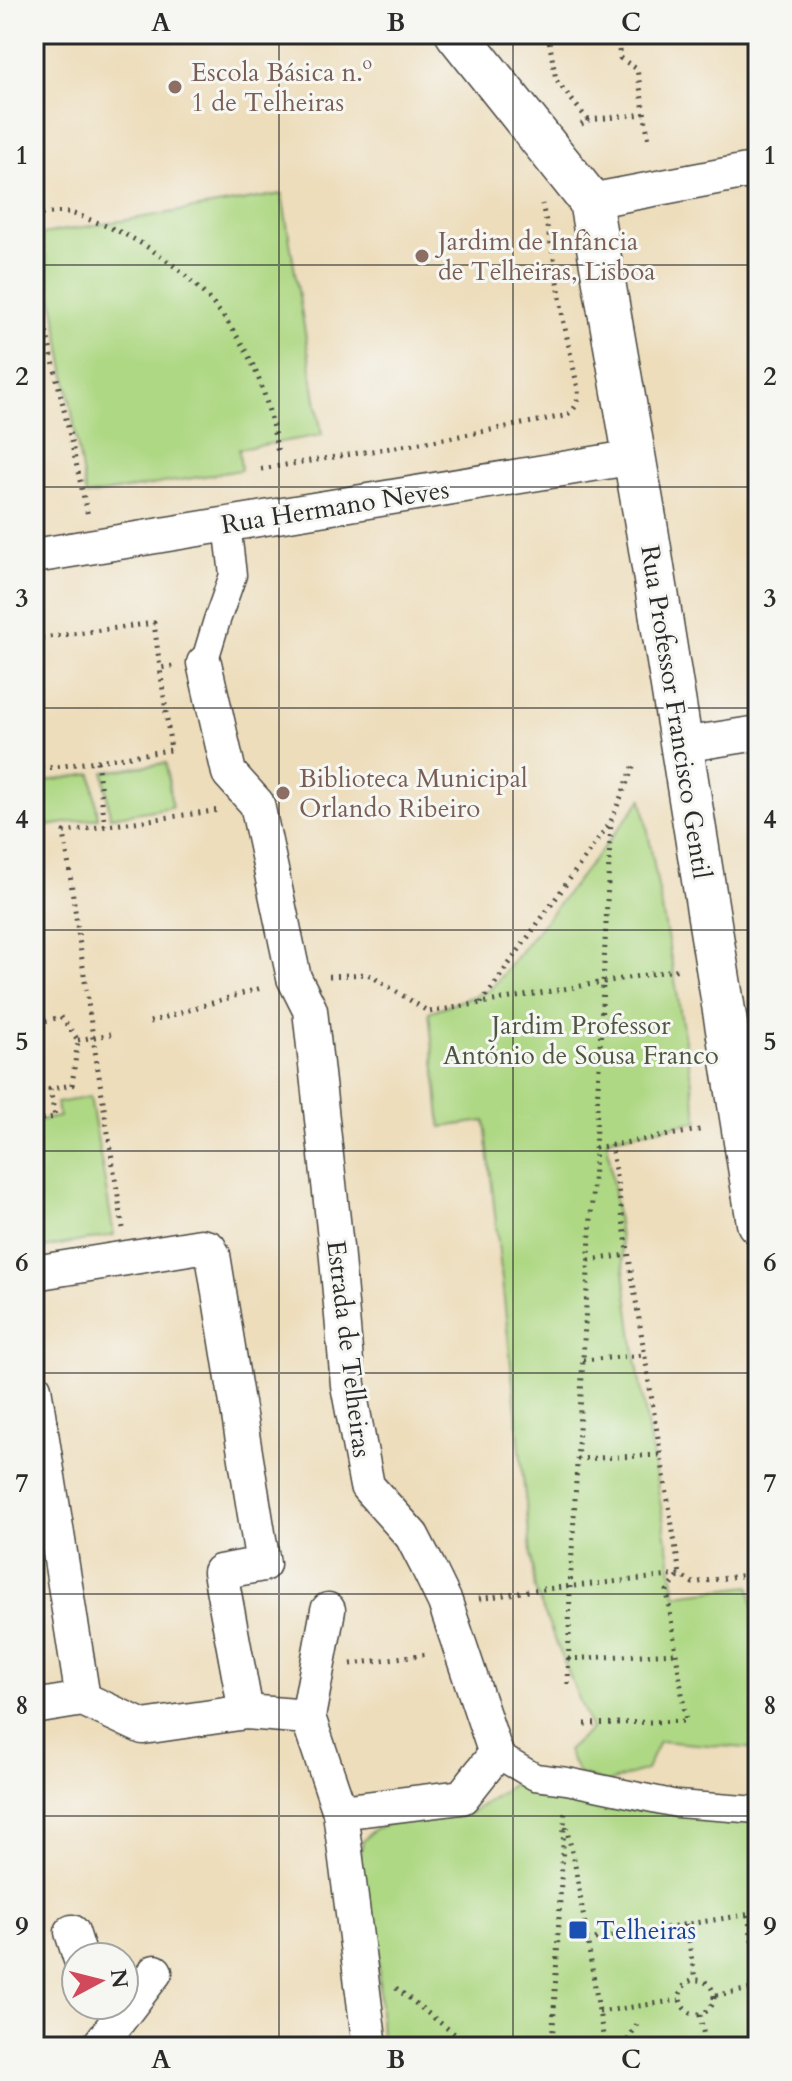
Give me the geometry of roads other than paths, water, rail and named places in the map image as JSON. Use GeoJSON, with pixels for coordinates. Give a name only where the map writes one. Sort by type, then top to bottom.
{"type":"FeatureCollection","features":[{"type":"Feature","properties":{"kind":"street"},"geometry":{"type":"LineString","coordinates":[[457,34],[590,201],[758,169]]}},
{"type":"Feature","properties":{"kind":"street","name":"Rua Professor Francisco Gentil"},"geometry":{"type":"LineString","coordinates":[[590,201],[635,457],[758,1223]]}},
{"type":"Feature","properties":{"kind":"street","name":"Rua Hermano Neves"},"geometry":{"type":"LineString","coordinates":[[34,556],[635,457]]}},
{"type":"Feature","properties":{"kind":"street"},"geometry":{"type":"LineString","coordinates":[[204,663],[233,575],[227,524]]}},
{"type":"Feature","properties":{"kind":"street","name":"Estrada de Telheiras"},"geometry":{"type":"LineString","coordinates":[[204,663],[229,773],[257,804],[294,978],[310,1010],[348,1385],[367,1486],[412,1536],[445,1602],[496,1754]]}},
{"type":"Feature","properties":{"kind":"street"},"geometry":{"type":"LineString","coordinates":[[682,745],[758,733]]}},
{"type":"Feature","properties":{"kind":"street"},"geometry":{"type":"LineString","coordinates":[[34,1273],[201,1246],[209,1248],[213,1255],[263,1564],[220,1572],[246,1712]]}},
{"type":"Feature","properties":{"kind":"street"},"geometry":{"type":"LineString","coordinates":[[34,1388],[83,1699]]}},
{"type":"Feature","properties":{"kind":"street"},"geometry":{"type":"LineString","coordinates":[[328,1610],[308,1717],[340,1812],[370,2047]]}},
{"type":"Feature","properties":{"kind":"street"},"geometry":{"type":"LineString","coordinates":[[34,1707],[83,1699],[143,1727],[246,1712],[308,1717]]}},
{"type":"Feature","properties":{"kind":"street"},"geometry":{"type":"LineString","coordinates":[[340,1812],[462,1797],[496,1754],[535,1777],[677,1804],[758,1810]]}},
{"type":"Feature","properties":{"kind":"street"},"geometry":{"type":"LineString","coordinates":[[103,2034],[155,1972]]}},
{"type":"Feature","properties":{"kind":"place","name":"Escola Básica n.º 1 de Telheiras"},"geometry":{"type":"Point","coordinates":[175,87]}},
{"type":"Feature","properties":{"kind":"place","name":"Jardim de Infância de Telheiras, Lisboa"},"geometry":{"type":"Point","coordinates":[422,256]}},
{"type":"Feature","properties":{"kind":"place","name":"Biblioteca Municipal Orlando Ribeiro"},"geometry":{"type":"Point","coordinates":[283,793]}},
{"type":"Feature","properties":{"kind":"place","name":"Telheiras"},"geometry":{"type":"Point","coordinates":[578,1930]}},
{"type":"Feature","properties":{"kind":"park label","name":"Jardim Professor António de Sousa Franco"},"geometry":{"type":"Point","coordinates":[581,1040]}}]}
